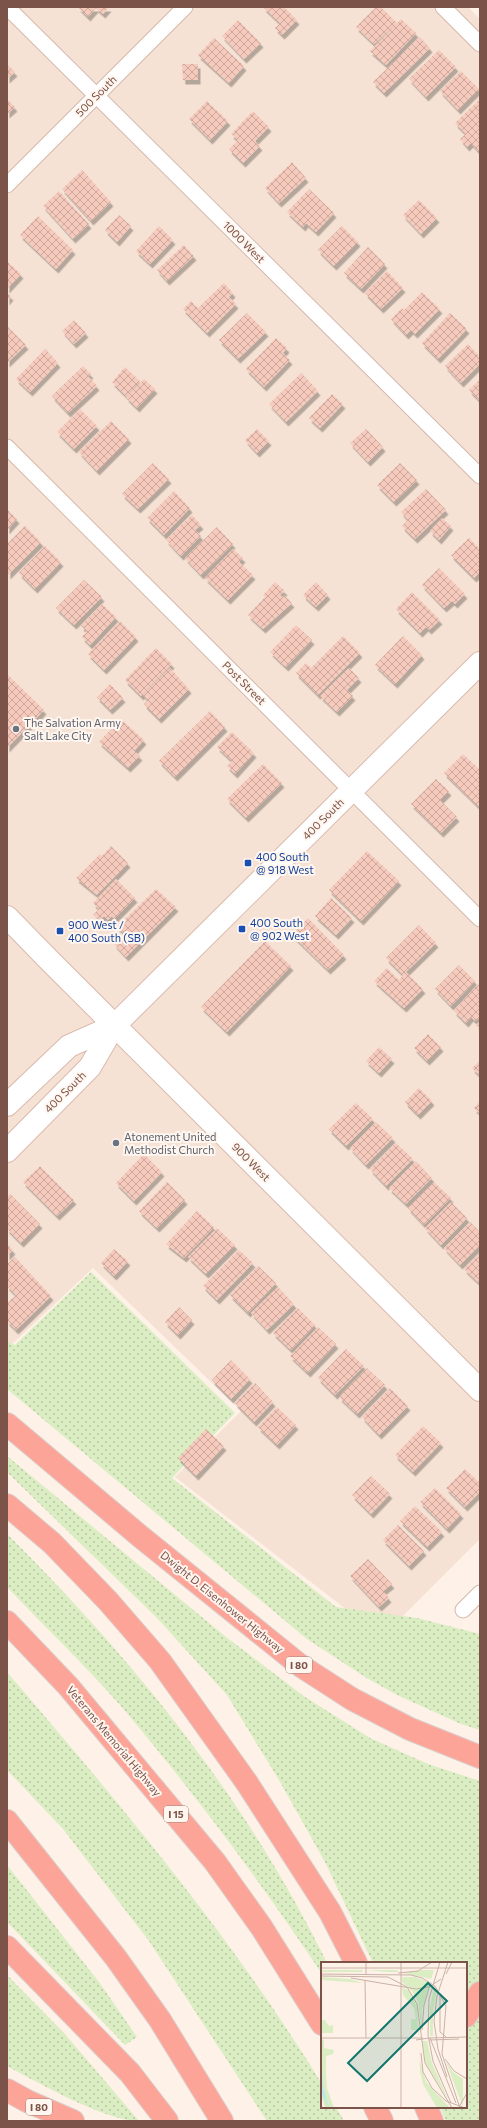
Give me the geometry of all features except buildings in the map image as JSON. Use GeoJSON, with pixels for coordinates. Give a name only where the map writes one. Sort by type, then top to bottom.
{"type":"FeatureCollection","features":[{"type":"Feature","properties":{"kind":"highway","name":"Dwight D. Eisenhower Highway"},"geometry":{"type":"LineString","coordinates":[[7,1424],[141,1537],[301,1666],[352,1700],[410,1729],[480,1757]]}},
{"type":"Feature","properties":{"kind":"highway"},"geometry":{"type":"LineString","coordinates":[[10,1504],[52,1543],[103,1596],[160,1660],[247,1783],[330,1912],[355,1962]]}},
{"type":"Feature","properties":{"kind":"highway","name":"Veterans Memorial Highway"},"geometry":{"type":"LineString","coordinates":[[7,1622],[68,1686],[215,1862],[262,1928],[321,2022]]}},
{"type":"Feature","properties":{"kind":"highway"},"geometry":{"type":"LineString","coordinates":[[7,1822],[116,1958],[160,2020],[222,2121]]}},
{"type":"Feature","properties":{"kind":"highway"},"geometry":{"type":"LineString","coordinates":[[7,1947],[130,2073],[167,2121]]}},
{"type":"Feature","properties":{"kind":"highway"},"geometry":{"type":"LineString","coordinates":[[467,2014],[480,1993]]}},
{"type":"Feature","properties":{"kind":"highway","name":"I 80"},"geometry":{"type":"LineString","coordinates":[[7,2090],[27,2101],[73,2121]]}},
{"type":"Feature","properties":{"kind":"highway"},"geometry":{"type":"LineString","coordinates":[[417,2121],[424,2108]]}},
{"type":"Feature","properties":{"kind":"highway"},"geometry":{"type":"LineString","coordinates":[[425,2108],[432,2121]]}},
{"type":"Feature","properties":{"kind":"main road","name":"400 South"},"geometry":{"type":"LineString","coordinates":[[7,1151],[90,1067],[114,1026],[480,663]]}},
{"type":"Feature","properties":{"kind":"main road","name":"900 West"},"geometry":{"type":"LineString","coordinates":[[7,917],[114,1026],[480,1390]]}},
{"type":"Feature","properties":{"kind":"main road","name":"400 South"},"geometry":{"type":"LineString","coordinates":[[7,1105],[69,1046],[114,1026]]}},
{"type":"Feature","properties":{"kind":"street","name":"1000 West"},"geometry":{"type":"LineString","coordinates":[[7,7],[480,476]]}},
{"type":"Feature","properties":{"kind":"street","name":"500 South"},"geometry":{"type":"LineString","coordinates":[[7,185],[185,7]]}},
{"type":"Feature","properties":{"kind":"street"},"geometry":{"type":"LineString","coordinates":[[443,7],[480,44]]}},
{"type":"Feature","properties":{"kind":"street","name":"Post Street"},"geometry":{"type":"LineString","coordinates":[[7,447],[480,919]]}},
{"type":"Feature","properties":{"kind":"street"},"geometry":{"type":"LineString","coordinates":[[463,1610],[480,1593]]}},
{"type":"Feature","properties":{"kind":"shaded area"},"geometry":{"type":"Polygon","coordinates":[[[7,7],[468,7],[480,19],[480,1539],[382,1637],[175,1477],[241,1411],[93,1268],[7,1349],[7,7]]]}},
{"type":"Feature","properties":{"kind":"green space"},"geometry":{"type":"Polygon","coordinates":[[[91,1272],[235,1413],[172,1478],[336,1607],[417,1618],[480,1634],[480,1730],[461,1724],[397,1695],[365,1677],[307,1639],[7,1389],[7,1341],[15,1345],[91,1272]]]}},
{"type":"Feature","properties":{"kind":"green space"},"geometry":{"type":"Polygon","coordinates":[[[7,1456],[226,1637],[305,1697],[370,1738],[428,1764],[480,1781],[480,2121],[446,2121],[440,2108],[467,2108],[467,1962],[373,1962],[325,1862],[279,1780],[227,1695],[157,1618],[7,1472],[7,1456]]]}},
{"type":"Feature","properties":{"kind":"green space"},"geometry":{"type":"Polygon","coordinates":[[[7,1534],[54,1582],[143,1682],[225,1789],[262,1845],[296,1903],[326,1962],[321,1962],[321,1973],[275,1905],[174,1770],[120,1705],[7,1587],[7,1534]]]}},
{"type":"Feature","properties":{"kind":"green space"},"geometry":{"type":"Polygon","coordinates":[[[7,1672],[132,1821],[212,1923],[287,2029],[321,2082],[321,2108],[337,2108],[344,2121],[267,2121],[149,1941],[63,1829],[7,1770],[7,1672]]]}},
{"type":"Feature","properties":{"kind":"green space"},"geometry":{"type":"Polygon","coordinates":[[[7,1865],[99,1982],[137,2037],[125,2045],[7,1922],[7,1865]]]}},
{"type":"Feature","properties":{"kind":"green space"},"geometry":{"type":"Polygon","coordinates":[[[7,1975],[64,2033],[139,2121],[109,2115],[91,2108],[54,2091],[7,2066],[7,1975]]]}},
{"type":"Feature","properties":{"kind":"place","name":"The Salvation Army Salt Lake City"},"geometry":{"type":"Point","coordinates":[16,729]}},
{"type":"Feature","properties":{"kind":"place","name":"400 South @ 918 West"},"geometry":{"type":"Point","coordinates":[248,863]}},
{"type":"Feature","properties":{"kind":"place","name":"400 South @ 902 West"},"geometry":{"type":"Point","coordinates":[242,929]}},
{"type":"Feature","properties":{"kind":"place","name":"900 West / 400 South (SB)"},"geometry":{"type":"Point","coordinates":[60,931]}},
{"type":"Feature","properties":{"kind":"place","name":"Atonement United Methodist Church"},"geometry":{"type":"Point","coordinates":[116,1143]}}]}
